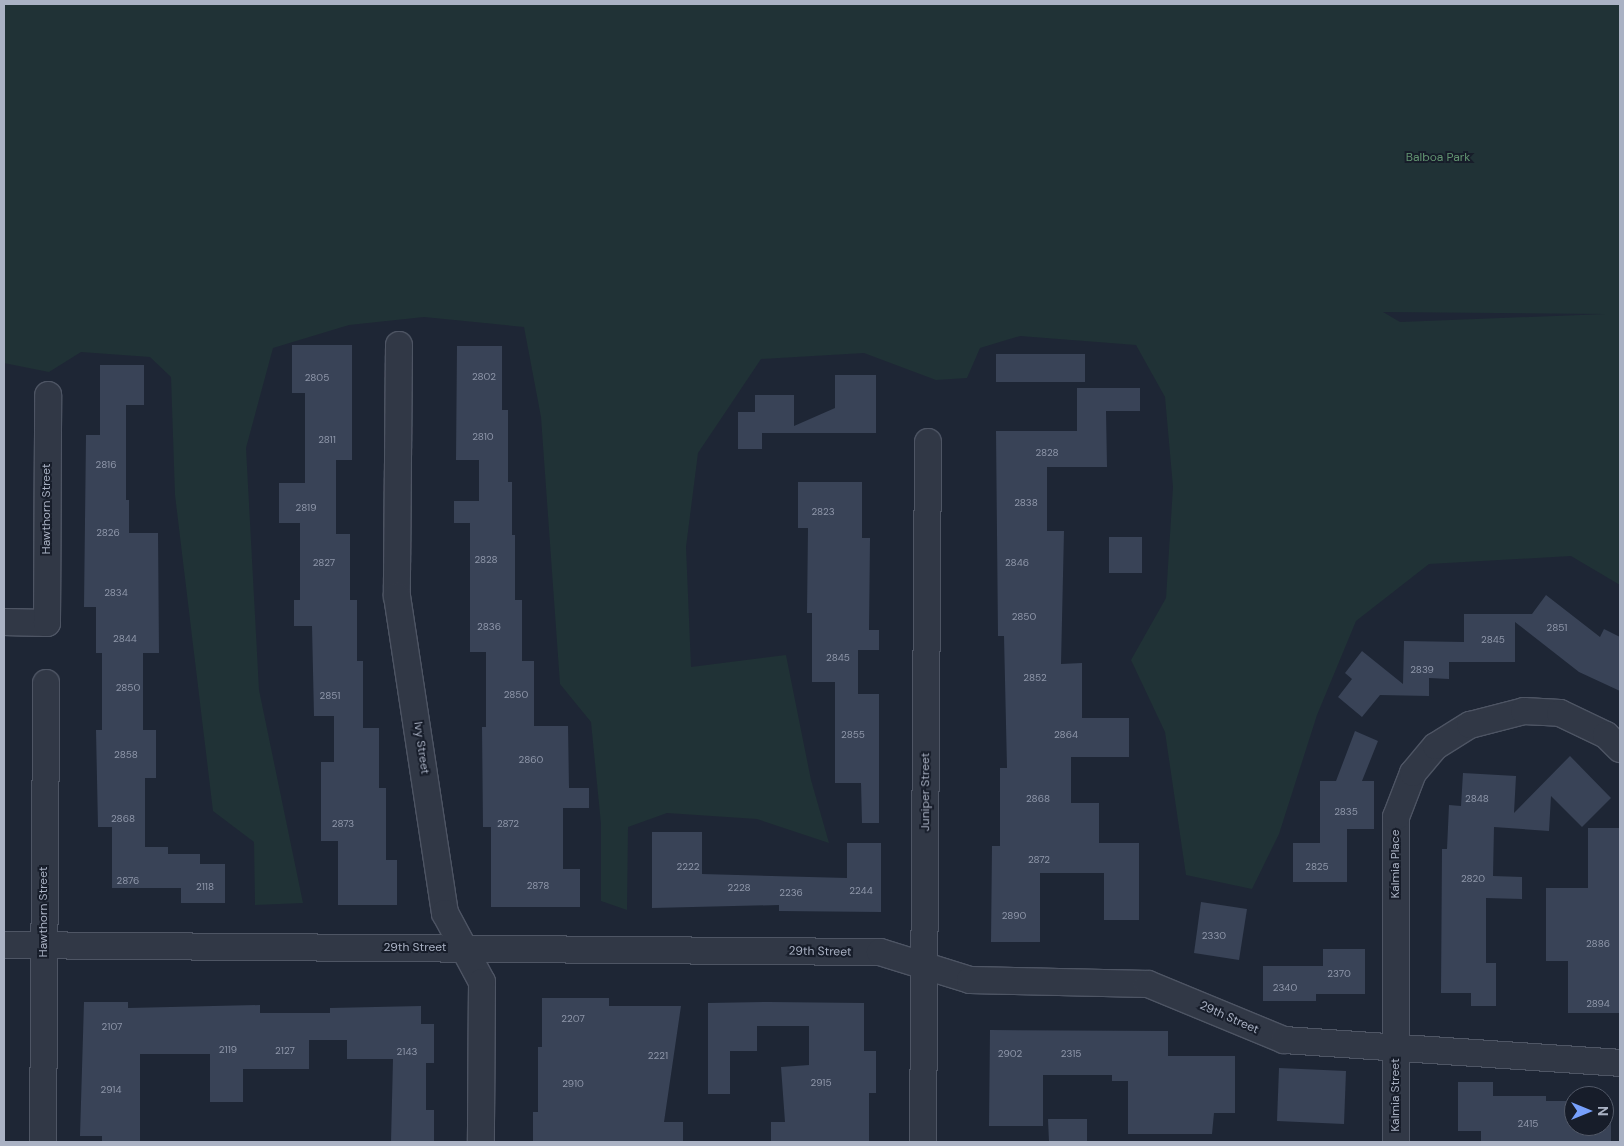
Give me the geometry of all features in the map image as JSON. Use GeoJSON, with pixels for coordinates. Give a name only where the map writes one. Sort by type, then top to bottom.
{"type":"FeatureCollection","features":[{"type":"Feature","properties":{"kind":"street","name":"Ivy Street"},"geometry":{"type":"LineString","coordinates":[[399,345],[397,596],[445,913],[466,948],[482,982],[481,1142]]}},
{"type":"Feature","properties":{"kind":"street","name":"Hawthorn Street"},"geometry":{"type":"LineString","coordinates":[[4,622],[47,624],[48,395]]}},
{"type":"Feature","properties":{"kind":"street","name":"Juniper Street"},"geometry":{"type":"LineString","coordinates":[[924,1142],[928,442]]}},
{"type":"Feature","properties":{"kind":"street","name":"Hawthorn Street"},"geometry":{"type":"LineString","coordinates":[[43,1142],[46,683]]}},
{"type":"Feature","properties":{"kind":"street","name":"Kalmia Place"},"geometry":{"type":"LineString","coordinates":[[1396,1048],[1396,817],[1413,773],[1436,746],[1470,724],[1524,711],[1560,714],[1606,735],[1620,750]]}},
{"type":"Feature","properties":{"kind":"street","name":"29th Street"},"geometry":{"type":"LineString","coordinates":[[4,946],[880,952],[970,980],[1148,984],[1284,1040],[1620,1063]]}},
{"type":"Feature","properties":{"kind":"street","name":"Kalmia Street"},"geometry":{"type":"LineString","coordinates":[[1396,1048],[1396,1142]]}},
{"type":"Feature","properties":{"kind":"green space","name":"Balboa Park"},"geometry":{"type":"Polygon","coordinates":[[[4,4],[1620,4],[1620,585],[1571,556],[1429,564],[1356,621],[1317,715],[1279,834],[1252,889],[1186,875],[1165,732],[1131,660],[1166,598],[1173,487],[1165,397],[1136,345],[1020,336],[980,348],[967,378],[936,380],[864,353],[761,359],[698,453],[686,547],[691,667],[786,655],[811,780],[829,843],[757,819],[667,813],[628,827],[627,910],[601,901],[601,824],[591,722],[560,684],[541,417],[524,327],[424,317],[349,325],[273,348],[246,448],[259,690],[303,903],[255,905],[254,842],[213,811],[175,495],[171,377],[150,357],[81,352],[49,372],[4,363],[4,4]],[[1383,312],[1400,322],[1606,314],[1383,312]]]}},
{"type":"Feature","properties":{"kind":"building"},"geometry":{"type":"Polygon","coordinates":[[[292,345],[352,345],[352,460],[336,460],[336,534],[350,534],[350,600],[357,600],[357,661],[363,661],[363,728],[379,728],[379,788],[386,788],[386,860],[397,860],[397,905],[338,905],[338,841],[321,841],[321,762],[334,762],[334,716],[314,716],[312,626],[294,626],[294,600],[300,600],[300,523],[279,523],[279,483],[305,483],[305,393],[292,393],[292,345]]]}},
{"type":"Feature","properties":{"kind":"building"},"geometry":{"type":"Polygon","coordinates":[[[457,346],[502,346],[502,410],[508,410],[508,482],[512,482],[512,535],[515,535],[515,600],[522,600],[522,661],[534,661],[534,726],[568,726],[569,788],[589,788],[589,808],[563,808],[563,869],[580,869],[580,907],[491,907],[491,827],[483,827],[482,727],[486,727],[486,652],[470,652],[470,523],[454,523],[454,501],[479,501],[479,460],[456,460],[457,346]]]}},
{"type":"Feature","properties":{"kind":"building"},"geometry":{"type":"Polygon","coordinates":[[[996,354],[1085,354],[1085,382],[996,382],[996,354]]]}},
{"type":"Feature","properties":{"kind":"building"},"geometry":{"type":"Polygon","coordinates":[[[100,365],[144,365],[144,405],[126,405],[126,500],[129,500],[129,533],[158,533],[159,653],[143,653],[143,730],[156,730],[156,778],[145,778],[145,847],[168,847],[168,854],[200,854],[200,864],[225,864],[225,903],[181,903],[181,888],[112,888],[112,827],[98,827],[96,730],[102,730],[102,653],[96,653],[96,607],[84,607],[86,435],[100,435],[100,365]]]}},
{"type":"Feature","properties":{"kind":"building"},"geometry":{"type":"Polygon","coordinates":[[[835,375],[876,375],[876,433],[762,433],[762,449],[738,449],[738,412],[755,412],[755,395],[794,395],[794,426],[835,408],[835,375]]]}},
{"type":"Feature","properties":{"kind":"building"},"geometry":{"type":"Polygon","coordinates":[[[1077,388],[1140,388],[1140,411],[1106,411],[1107,467],[1047,467],[1047,531],[1064,531],[1061,664],[1082,663],[1082,718],[1129,718],[1129,757],[1071,757],[1071,803],[1099,803],[1099,843],[1139,843],[1139,920],[1104,920],[1104,873],[1040,873],[1040,942],[991,942],[992,846],[1000,846],[1000,768],[1007,768],[1004,636],[998,636],[996,431],[1077,431],[1077,388]]]}},
{"type":"Feature","properties":{"kind":"building"},"geometry":{"type":"Polygon","coordinates":[[[798,482],[862,482],[862,538],[870,538],[869,630],[879,630],[879,650],[858,650],[858,694],[879,694],[879,823],[862,823],[861,783],[835,783],[835,682],[812,682],[812,613],[807,613],[808,528],[798,528],[798,482]]]}},
{"type":"Feature","properties":{"kind":"building"},"geometry":{"type":"Polygon","coordinates":[[[1109,537],[1142,537],[1142,573],[1109,573],[1109,537]]]}},
{"type":"Feature","properties":{"kind":"building"},"geometry":{"type":"Polygon","coordinates":[[[1546,595],[1600,637],[1604,629],[1620,637],[1620,691],[1579,672],[1515,622],[1515,662],[1449,662],[1449,679],[1429,678],[1429,696],[1380,695],[1362,717],[1338,697],[1352,679],[1345,673],[1362,651],[1403,684],[1404,641],[1464,642],[1464,614],[1532,614],[1546,595]]]}},
{"type":"Feature","properties":{"kind":"building"},"geometry":{"type":"Polygon","coordinates":[[[1355,731],[1378,741],[1362,781],[1374,781],[1374,829],[1347,829],[1347,882],[1293,882],[1293,843],[1320,843],[1320,781],[1336,781],[1355,731]]]}},
{"type":"Feature","properties":{"kind":"building"},"geometry":{"type":"Polygon","coordinates":[[[1570,756],[1611,798],[1582,827],[1551,796],[1549,831],[1494,827],[1493,876],[1522,877],[1522,899],[1486,898],[1486,963],[1496,963],[1496,1006],[1471,1006],[1471,993],[1441,993],[1442,849],[1447,849],[1449,805],[1461,806],[1463,773],[1516,776],[1514,813],[1570,756]]]}},
{"type":"Feature","properties":{"kind":"building"},"geometry":{"type":"Polygon","coordinates":[[[1588,828],[1620,828],[1620,1013],[1568,1013],[1568,961],[1546,961],[1546,888],[1588,888],[1588,828]]]}},
{"type":"Feature","properties":{"kind":"building"},"geometry":{"type":"Polygon","coordinates":[[[652,832],[702,832],[702,874],[847,878],[847,843],[881,843],[881,912],[779,911],[779,905],[652,908],[652,832]]]}},
{"type":"Feature","properties":{"kind":"building"},"geometry":{"type":"Polygon","coordinates":[[[1201,902],[1247,909],[1239,960],[1194,953],[1201,902]]]}},
{"type":"Feature","properties":{"kind":"building"},"geometry":{"type":"Polygon","coordinates":[[[1323,949],[1365,949],[1365,994],[1316,994],[1316,1001],[1263,1001],[1263,966],[1323,966],[1323,949]]]}},
{"type":"Feature","properties":{"kind":"building"},"geometry":{"type":"Polygon","coordinates":[[[542,998],[609,998],[609,1006],[681,1006],[664,1122],[683,1122],[683,1142],[533,1142],[533,1112],[538,1112],[538,1047],[542,1047],[542,998]]]}},
{"type":"Feature","properties":{"kind":"building"},"geometry":{"type":"Polygon","coordinates":[[[84,1002],[128,1002],[128,1008],[260,1005],[260,1013],[330,1013],[330,1008],[421,1006],[421,1024],[434,1024],[434,1063],[426,1063],[426,1110],[434,1110],[434,1142],[391,1142],[393,1059],[347,1059],[347,1040],[309,1040],[309,1069],[243,1069],[243,1102],[210,1102],[210,1054],[140,1054],[140,1142],[102,1142],[102,1136],[80,1136],[84,1002]]]}},
{"type":"Feature","properties":{"kind":"building"},"geometry":{"type":"Polygon","coordinates":[[[708,1003],[864,1003],[864,1051],[876,1051],[876,1093],[869,1093],[869,1142],[771,1142],[771,1122],[785,1122],[781,1067],[809,1065],[809,1026],[757,1026],[757,1051],[730,1051],[730,1094],[708,1094],[708,1003]]]}},
{"type":"Feature","properties":{"kind":"building"},"geometry":{"type":"Polygon","coordinates":[[[990,1030],[1168,1031],[1168,1056],[1235,1056],[1235,1113],[1214,1113],[1212,1134],[1128,1134],[1128,1081],[1112,1081],[1112,1075],[1043,1075],[1043,1126],[989,1126],[990,1030]]]}},
{"type":"Feature","properties":{"kind":"building"},"geometry":{"type":"Polygon","coordinates":[[[1279,1068],[1346,1071],[1344,1124],[1277,1121],[1279,1068]]]}},
{"type":"Feature","properties":{"kind":"building"},"geometry":{"type":"Polygon","coordinates":[[[1458,1082],[1493,1082],[1493,1096],[1546,1096],[1546,1101],[1564,1101],[1564,1136],[1611,1136],[1611,1142],[1481,1142],[1481,1131],[1458,1131],[1458,1082]]]}},
{"type":"Feature","properties":{"kind":"building"},"geometry":{"type":"Polygon","coordinates":[[[1048,1119],[1087,1119],[1087,1141],[1049,1142],[1048,1119]]]}}]}
